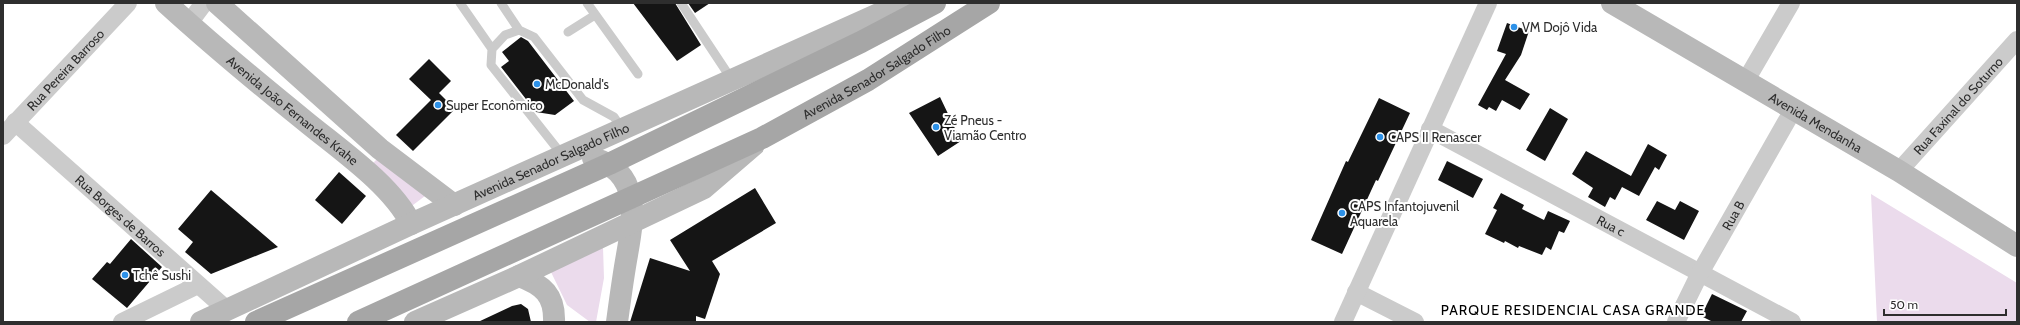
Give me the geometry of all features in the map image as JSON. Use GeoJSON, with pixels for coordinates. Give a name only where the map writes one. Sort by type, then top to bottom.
{"type":"FeatureCollection","features":[{"type":"Feature","properties":{"kind":"main road","name":"Avenida João Fernandes Krahe"},"geometry":{"type":"LineString","coordinates":[[166,3],[363,169],[396,200],[405,212],[411,224]]}},
{"type":"Feature","properties":{"kind":"main road"},"geometry":{"type":"LineString","coordinates":[[217,3],[380,149],[454,205]]}},
{"type":"Feature","properties":{"kind":"main road","name":"Avenida Senador Salgado Filho"},"geometry":{"type":"LineString","coordinates":[[256,322],[609,164],[861,42],[935,3]]}},
{"type":"Feature","properties":{"kind":"main road","name":"Avenida Senador Salgado Filho"},"geometry":{"type":"LineString","coordinates":[[358,322],[762,138],[868,80],[989,3]]}},
{"type":"Feature","properties":{"kind":"main road","name":"Avenida Mendanha"},"geometry":{"type":"LineString","coordinates":[[1612,3],[1899,171],[2017,246]]}},
{"type":"Feature","properties":{"kind":"main road","name":"Avenida Senador Salgado Filho"},"geometry":{"type":"LineString","coordinates":[[201,322],[411,224],[623,130],[894,5]]}},
{"type":"Feature","properties":{"kind":"main road","name":"Avenida Senador Salgado Filho"},"geometry":{"type":"LineString","coordinates":[[415,322],[519,276],[704,188],[762,138]]}},
{"type":"Feature","properties":{"kind":"main road"},"geometry":{"type":"LineString","coordinates":[[363,169],[380,149]]}},
{"type":"Feature","properties":{"kind":"main road"},"geometry":{"type":"LineString","coordinates":[[567,155],[587,156],[609,164],[625,178],[631,198],[633,221],[617,322]]}},
{"type":"Feature","properties":{"kind":"main road"},"geometry":{"type":"LineString","coordinates":[[627,254],[642,230],[661,208]]}},
{"type":"Feature","properties":{"kind":"main road"},"geometry":{"type":"LineString","coordinates":[[519,276],[532,281],[547,291],[554,313],[554,322]]}},
{"type":"Feature","properties":{"kind":"street","name":"Rua Pereira Barroso"},"geometry":{"type":"LineString","coordinates":[[3,136],[128,3]]}},
{"type":"Feature","properties":{"kind":"street"},"geometry":{"type":"LineString","coordinates":[[188,23],[204,3]]}},
{"type":"Feature","properties":{"kind":"street"},"geometry":{"type":"LineString","coordinates":[[1344,321],[1488,3]]}},
{"type":"Feature","properties":{"kind":"street"},"geometry":{"type":"LineString","coordinates":[[1745,82],[1792,3]]}},
{"type":"Feature","properties":{"kind":"street","name":"Rua Faxinal do Soturno"},"geometry":{"type":"LineString","coordinates":[[1899,171],[2017,40]]}},
{"type":"Feature","properties":{"kind":"street","name":"Rua B"},"geometry":{"type":"LineString","coordinates":[[1676,322],[1700,273],[1793,110]]}},
{"type":"Feature","properties":{"kind":"street","name":"Rua Borges de Barros"},"geometry":{"type":"LineString","coordinates":[[15,122],[226,310]]}},
{"type":"Feature","properties":{"kind":"street","name":"Rua c"},"geometry":{"type":"LineString","coordinates":[[1430,129],[1792,322]]}},
{"type":"Feature","properties":{"kind":"street"},"geometry":{"type":"LineString","coordinates":[[122,322],[198,285]]}},
{"type":"Feature","properties":{"kind":"street"},"geometry":{"type":"LineString","coordinates":[[1356,292],[1415,322]]}},
{"type":"Feature","properties":{"kind":"lane"},"geometry":{"type":"LineString","coordinates":[[460,3],[492,49],[491,65],[567,155]]}},
{"type":"Feature","properties":{"kind":"lane"},"geometry":{"type":"LineString","coordinates":[[500,3],[518,30],[534,37],[583,100],[614,117],[623,130]]}},
{"type":"Feature","properties":{"kind":"lane"},"geometry":{"type":"LineString","coordinates":[[587,3],[638,74]]}},
{"type":"Feature","properties":{"kind":"lane"},"geometry":{"type":"LineString","coordinates":[[681,3],[732,80]]}},
{"type":"Feature","properties":{"kind":"lane"},"geometry":{"type":"LineString","coordinates":[[568,32],[595,15]]}},
{"type":"Feature","properties":{"kind":"lane"},"geometry":{"type":"LineString","coordinates":[[492,49],[505,35],[518,30]]}},
{"type":"Feature","properties":{"kind":"shaded area"},"geometry":{"type":"Polygon","coordinates":[[[377,159],[425,196],[409,208],[367,169],[377,159]]]}},
{"type":"Feature","properties":{"kind":"shaded area"},"geometry":{"type":"Polygon","coordinates":[[[1871,194],[2017,283],[2017,322],[1877,322],[1871,194]]]}},
{"type":"Feature","properties":{"kind":"shaded area"},"geometry":{"type":"Polygon","coordinates":[[[603,247],[604,278],[596,322],[590,322],[567,305],[550,270],[603,247]]]}},
{"type":"Feature","properties":{"kind":"building"},"geometry":{"type":"Polygon","coordinates":[[[633,3],[675,3],[701,45],[677,61],[633,3]]]}},
{"type":"Feature","properties":{"kind":"building"},"geometry":{"type":"Polygon","coordinates":[[[688,3],[710,3],[695,13],[688,3]]]}},
{"type":"Feature","properties":{"kind":"building"},"geometry":{"type":"Polygon","coordinates":[[[1507,23],[1529,31],[1521,55],[1505,80],[1530,94],[1520,110],[1502,100],[1496,111],[1489,107],[1487,110],[1478,105],[1506,54],[1497,51],[1507,23]]]}},
{"type":"Feature","properties":{"kind":"building","name":"McDonald's"},"geometry":{"type":"Polygon","coordinates":[[[521,37],[528,41],[574,101],[555,115],[536,112],[501,67],[509,61],[502,52],[521,37]]]}},
{"type":"Feature","properties":{"kind":"building","name":"Super Econômico"},"geometry":{"type":"Polygon","coordinates":[[[429,59],[451,81],[439,93],[455,109],[413,151],[396,135],[431,100],[409,79],[429,59]]]}},
{"type":"Feature","properties":{"kind":"building","name":"Zé Pneus - Viamão Centro"},"geometry":{"type":"Polygon","coordinates":[[[940,97],[961,141],[938,156],[909,113],[940,97]]]}},
{"type":"Feature","properties":{"kind":"building"},"geometry":{"type":"Polygon","coordinates":[[[1379,98],[1410,113],[1378,181],[1376,180],[1342,254],[1311,240],[1346,161],[1348,162],[1379,98]]]}},
{"type":"Feature","properties":{"kind":"building"},"geometry":{"type":"Polygon","coordinates":[[[1550,108],[1568,119],[1545,161],[1526,150],[1550,108]]]}},
{"type":"Feature","properties":{"kind":"building"},"geometry":{"type":"Polygon","coordinates":[[[1648,144],[1667,155],[1659,170],[1655,167],[1639,196],[1622,187],[1615,200],[1610,197],[1605,207],[1588,197],[1593,188],[1572,174],[1586,151],[1631,176],[1648,144]]]}},
{"type":"Feature","properties":{"kind":"building"},"geometry":{"type":"Polygon","coordinates":[[[1447,161],[1483,179],[1473,198],[1438,180],[1447,161]]]}},
{"type":"Feature","properties":{"kind":"building"},"geometry":{"type":"Polygon","coordinates":[[[339,172],[366,196],[342,224],[315,200],[339,172]]]}},
{"type":"Feature","properties":{"kind":"building"},"geometry":{"type":"Polygon","coordinates":[[[755,188],[776,223],[712,261],[720,274],[705,319],[696,316],[696,322],[630,322],[650,258],[690,271],[670,240],[755,188]]]}},
{"type":"Feature","properties":{"kind":"building"},"geometry":{"type":"Polygon","coordinates":[[[211,190],[278,247],[211,274],[185,252],[193,242],[178,229],[211,190]]]}},
{"type":"Feature","properties":{"kind":"building"},"geometry":{"type":"Polygon","coordinates":[[[1501,193],[1524,205],[1522,209],[1544,220],[1548,211],[1570,221],[1564,233],[1559,231],[1551,250],[1546,247],[1542,255],[1519,246],[1518,248],[1505,241],[1504,243],[1485,234],[1497,210],[1493,208],[1501,193]]]}},
{"type":"Feature","properties":{"kind":"building"},"geometry":{"type":"Polygon","coordinates":[[[1657,201],[1675,210],[1680,201],[1699,211],[1684,240],[1646,220],[1657,201]]]}},
{"type":"Feature","properties":{"kind":"building","name":"Tchê Sushi"},"geometry":{"type":"Polygon","coordinates":[[[131,239],[162,267],[127,308],[92,279],[107,262],[110,264],[131,239]]]}},
{"type":"Feature","properties":{"kind":"building"},"geometry":{"type":"Polygon","coordinates":[[[1712,294],[1747,311],[1741,322],[1713,322],[1701,316],[1712,294]]]}},
{"type":"Feature","properties":{"kind":"building"},"geometry":{"type":"Polygon","coordinates":[[[521,304],[528,309],[531,322],[478,322],[512,306],[521,304]]]}},
{"type":"Feature","properties":{"kind":"place","name":"VM Dojô Vida"},"geometry":{"type":"Point","coordinates":[1514,27]}},
{"type":"Feature","properties":{"kind":"place","name":"McDonald's"},"geometry":{"type":"Point","coordinates":[537,84]}},
{"type":"Feature","properties":{"kind":"place","name":"Super Econômico"},"geometry":{"type":"Point","coordinates":[438,105]}},
{"type":"Feature","properties":{"kind":"place","name":"Zé Pneus - Viamão Centro"},"geometry":{"type":"Point","coordinates":[936,127]}},
{"type":"Feature","properties":{"kind":"place","name":"CAPS II Renascer"},"geometry":{"type":"Point","coordinates":[1380,137]}},
{"type":"Feature","properties":{"kind":"place","name":"CAPS Infantojuvenil Aquarela"},"geometry":{"type":"Point","coordinates":[1342,213]}},
{"type":"Feature","properties":{"kind":"place","name":"Tchê Sushi"},"geometry":{"type":"Point","coordinates":[125,275]}},
{"type":"Feature","properties":{"kind":"district","name":"PARQUE RESIDENCIAL CASA GRANDE"},"geometry":{"type":"Point","coordinates":[1573,310]}}]}
